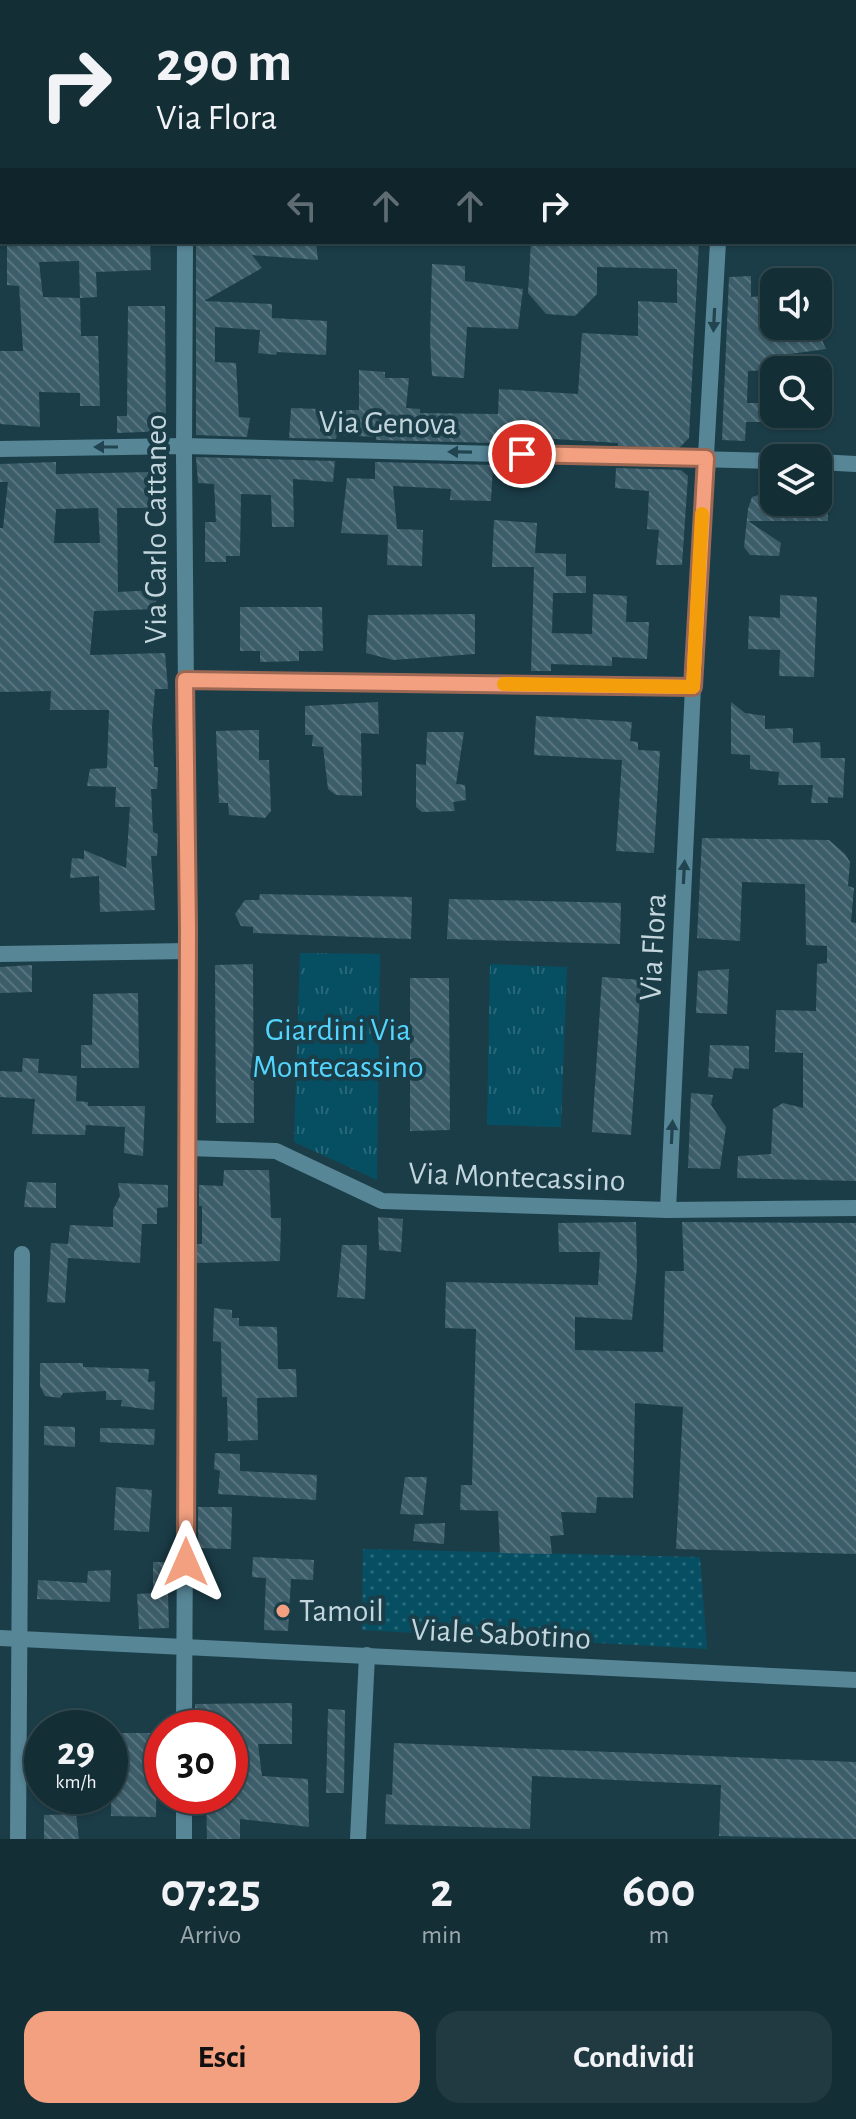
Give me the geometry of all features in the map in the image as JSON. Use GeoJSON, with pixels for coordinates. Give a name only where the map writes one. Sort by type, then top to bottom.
{"type":"FeatureCollection","features":[{"type":"Feature","properties":{"kind":"street","name":"Via Carlo Cattaneo"},"geometry":{"type":"LineString","coordinates":[[184,1710],[188,951],[185,244]]}},
{"type":"Feature","properties":{"kind":"street","name":"Via Flora"},"geometry":{"type":"LineString","coordinates":[[668,1210],[718,244]]}},
{"type":"Feature","properties":{"kind":"street","name":"Via Genova"},"geometry":{"type":"LineString","coordinates":[[0,449],[184,446],[760,460]]}},
{"type":"Feature","properties":{"kind":"street"},"geometry":{"type":"LineString","coordinates":[[832,463],[856,464]]}},
{"type":"Feature","properties":{"kind":"street"},"geometry":{"type":"LineString","coordinates":[[185,680],[693,687]]}},
{"type":"Feature","properties":{"kind":"street"},"geometry":{"type":"LineString","coordinates":[[0,954],[188,951]]}},
{"type":"Feature","properties":{"kind":"street","name":"Via Montecassino"},"geometry":{"type":"LineString","coordinates":[[187,1148],[276,1151],[382,1201],[668,1210],[856,1208]]}},
{"type":"Feature","properties":{"kind":"street"},"geometry":{"type":"LineString","coordinates":[[18,1839],[22,1254]]}},
{"type":"Feature","properties":{"kind":"street","name":"Viale Sabotino"},"geometry":{"type":"LineString","coordinates":[[0,1638],[856,1680]]}},
{"type":"Feature","properties":{"kind":"street"},"geometry":{"type":"LineString","coordinates":[[358,1839],[367,1655]]}},
{"type":"Feature","properties":{"kind":"street"},"geometry":{"type":"LineString","coordinates":[[184,1814],[184,1839]]}},
{"type":"Feature","properties":{"kind":"green space","name":"Giardini Via Montecassino"},"geometry":{"type":"Polygon","coordinates":[[[300,953],[380,954],[377,1180],[294,1142],[300,953]]]}},
{"type":"Feature","properties":{"kind":"green space"},"geometry":{"type":"Polygon","coordinates":[[[490,964],[567,967],[561,1127],[487,1125],[490,964]]]}},
{"type":"Feature","properties":{"kind":"green space"},"geometry":{"type":"Polygon","coordinates":[[[363,1549],[700,1557],[707,1649],[362,1630],[363,1549]]]}},
{"type":"Feature","properties":{"kind":"building"},"geometry":{"type":"Polygon","coordinates":[[[7,244],[150,244],[151,270],[96,272],[97,297],[80,298],[81,336],[98,336],[100,406],[80,406],[80,393],[39,392],[40,427],[0,424],[0,351],[23,351],[19,286],[7,285],[7,244]],[[79,261],[39,262],[43,297],[80,298],[79,261]]]}},
{"type":"Feature","properties":{"kind":"building"},"geometry":{"type":"Polygon","coordinates":[[[196,244],[316,244],[318,260],[252,255],[262,268],[204,301],[272,304],[272,318],[327,321],[326,355],[258,353],[260,330],[215,327],[215,362],[236,363],[239,417],[250,418],[247,437],[196,435],[196,244]]]}},
{"type":"Feature","properties":{"kind":"building"},"geometry":{"type":"Polygon","coordinates":[[[531,244],[699,244],[689,438],[679,448],[494,435],[493,443],[376,440],[376,437],[337,435],[336,439],[289,438],[291,408],[321,409],[320,432],[345,410],[359,410],[359,370],[385,372],[385,378],[409,378],[406,408],[420,409],[420,413],[498,414],[499,389],[578,394],[582,333],[638,336],[638,301],[677,303],[677,269],[597,267],[597,294],[575,316],[546,314],[528,293],[531,244]]]}},
{"type":"Feature","properties":{"kind":"building"},"geometry":{"type":"Polygon","coordinates":[[[432,264],[465,266],[465,281],[523,289],[518,329],[467,327],[464,378],[432,376],[432,264]]]}},
{"type":"Feature","properties":{"kind":"building"},"geometry":{"type":"Polygon","coordinates":[[[751,276],[751,297],[760,296],[760,340],[822,340],[826,349],[790,356],[760,356],[760,370],[748,371],[747,403],[760,403],[760,422],[746,422],[745,441],[722,440],[729,277],[751,276]]]}},
{"type":"Feature","properties":{"kind":"building"},"geometry":{"type":"Polygon","coordinates":[[[128,306],[165,306],[166,431],[117,433],[117,416],[127,416],[128,306]]]}},
{"type":"Feature","properties":{"kind":"building"},"geometry":{"type":"Polygon","coordinates":[[[196,457],[335,461],[333,482],[293,479],[294,527],[272,527],[271,495],[241,494],[240,556],[226,556],[226,562],[205,562],[205,522],[216,522],[214,484],[198,483],[196,457]]]}},
{"type":"Feature","properties":{"kind":"building"},"geometry":{"type":"Polygon","coordinates":[[[56,462],[56,474],[151,472],[152,508],[117,508],[118,592],[155,590],[157,609],[94,611],[90,655],[165,653],[168,689],[155,689],[152,727],[154,767],[158,767],[157,789],[151,789],[153,832],[158,834],[157,856],[151,856],[155,910],[100,912],[99,876],[70,878],[72,858],[84,859],[84,850],[126,868],[130,807],[115,807],[116,787],[87,786],[90,769],[107,768],[109,710],[50,710],[51,691],[0,692],[0,528],[3,528],[8,482],[0,482],[0,464],[56,462]],[[98,508],[56,509],[54,543],[100,543],[98,508]]]}},
{"type":"Feature","properties":{"kind":"building"},"geometry":{"type":"Polygon","coordinates":[[[375,462],[493,465],[491,501],[450,500],[451,489],[393,486],[397,529],[423,530],[422,566],[387,565],[388,535],[341,533],[347,478],[375,479],[375,462]]]}},
{"type":"Feature","properties":{"kind":"building"},"geometry":{"type":"Polygon","coordinates":[[[616,468],[681,470],[688,476],[682,565],[656,565],[659,530],[647,529],[649,491],[615,488],[616,468]]]}},
{"type":"Feature","properties":{"kind":"building"},"geometry":{"type":"Polygon","coordinates":[[[760,494],[760,516],[828,516],[828,521],[748,521],[781,543],[779,556],[750,555],[744,547],[748,509],[752,497],[760,494]]]}},
{"type":"Feature","properties":{"kind":"building"},"geometry":{"type":"Polygon","coordinates":[[[494,520],[537,523],[535,553],[566,554],[566,576],[586,576],[586,593],[553,593],[552,633],[592,634],[593,594],[627,596],[626,622],[649,622],[647,659],[612,657],[612,666],[551,664],[551,671],[531,671],[534,567],[492,567],[494,520]]]}},
{"type":"Feature","properties":{"kind":"building"},"geometry":{"type":"Polygon","coordinates":[[[780,595],[817,597],[814,677],[779,676],[780,650],[748,649],[749,616],[780,618],[780,595]]]}},
{"type":"Feature","properties":{"kind":"building"},"geometry":{"type":"Polygon","coordinates":[[[240,607],[322,607],[323,651],[299,651],[299,661],[260,662],[260,651],[240,651],[240,607]]]}},
{"type":"Feature","properties":{"kind":"building"},"geometry":{"type":"Polygon","coordinates":[[[475,614],[475,654],[393,660],[366,653],[368,615],[475,614]]]}},
{"type":"Feature","properties":{"kind":"building"},"geometry":{"type":"Polygon","coordinates":[[[378,702],[379,734],[361,733],[362,796],[336,795],[328,789],[323,747],[312,746],[313,735],[305,735],[305,706],[378,702]]]}},
{"type":"Feature","properties":{"kind":"building"},"geometry":{"type":"Polygon","coordinates":[[[731,702],[745,713],[765,716],[765,729],[793,728],[793,743],[820,742],[821,758],[845,758],[843,798],[828,797],[828,803],[811,803],[813,785],[778,785],[779,772],[750,769],[750,755],[731,754],[731,702]]]}},
{"type":"Feature","properties":{"kind":"building"},"geometry":{"type":"Polygon","coordinates":[[[536,716],[632,722],[630,741],[638,742],[638,750],[660,751],[654,853],[616,851],[622,760],[534,755],[536,716]]]}},
{"type":"Feature","properties":{"kind":"building"},"geometry":{"type":"Polygon","coordinates":[[[259,730],[259,760],[269,760],[271,811],[265,818],[229,815],[228,803],[219,803],[216,731],[259,730]]]}},
{"type":"Feature","properties":{"kind":"building"},"geometry":{"type":"Polygon","coordinates":[[[427,732],[464,732],[456,784],[465,785],[466,800],[453,802],[455,811],[422,812],[416,807],[416,764],[426,765],[427,732]]]}},
{"type":"Feature","properties":{"kind":"building"},"geometry":{"type":"Polygon","coordinates":[[[702,838],[829,840],[850,862],[848,886],[854,888],[851,922],[856,923],[856,1181],[737,1178],[738,1156],[771,1154],[773,1109],[783,1103],[803,1108],[803,1053],[775,1052],[776,1010],[816,1011],[817,964],[827,963],[827,946],[806,945],[805,884],[742,882],[740,941],[697,938],[702,838]]]}},
{"type":"Feature","properties":{"kind":"building"},"geometry":{"type":"Polygon","coordinates":[[[260,894],[412,897],[411,939],[253,933],[253,927],[241,926],[235,914],[245,900],[259,900],[260,894]]]}},
{"type":"Feature","properties":{"kind":"building"},"geometry":{"type":"Polygon","coordinates":[[[449,899],[621,903],[620,944],[447,939],[449,899]]]}},
{"type":"Feature","properties":{"kind":"building"},"geometry":{"type":"Polygon","coordinates":[[[253,964],[254,1123],[216,1123],[215,965],[253,964]]]}},
{"type":"Feature","properties":{"kind":"building"},"geometry":{"type":"Polygon","coordinates":[[[32,965],[32,992],[0,993],[0,967],[32,965]]]}},
{"type":"Feature","properties":{"kind":"building"},"geometry":{"type":"Polygon","coordinates":[[[729,969],[727,1014],[696,1013],[698,971],[729,969]]]}},
{"type":"Feature","properties":{"kind":"building"},"geometry":{"type":"Polygon","coordinates":[[[602,977],[641,980],[631,1135],[592,1132],[602,977]]]}},
{"type":"Feature","properties":{"kind":"building"},"geometry":{"type":"Polygon","coordinates":[[[410,978],[449,978],[450,1130],[410,1131],[410,978]]]}},
{"type":"Feature","properties":{"kind":"building"},"geometry":{"type":"Polygon","coordinates":[[[138,993],[139,1068],[81,1068],[81,1045],[92,1045],[93,994],[138,993]]]}},
{"type":"Feature","properties":{"kind":"building"},"geometry":{"type":"Polygon","coordinates":[[[710,1045],[749,1046],[749,1069],[734,1068],[732,1079],[708,1077],[710,1045]]]}},
{"type":"Feature","properties":{"kind":"building"},"geometry":{"type":"Polygon","coordinates":[[[23,1058],[39,1059],[38,1073],[77,1076],[76,1101],[88,1102],[88,1106],[145,1106],[143,1156],[124,1153],[125,1127],[86,1125],[85,1135],[32,1134],[35,1099],[0,1097],[0,1071],[22,1072],[23,1058]]]}},
{"type":"Feature","properties":{"kind":"building"},"geometry":{"type":"Polygon","coordinates":[[[691,1093],[713,1095],[711,1105],[726,1127],[720,1169],[688,1168],[691,1093]]]}},
{"type":"Feature","properties":{"kind":"building"},"geometry":{"type":"Polygon","coordinates":[[[224,1170],[269,1170],[271,1218],[281,1218],[280,1261],[197,1263],[197,1244],[202,1244],[199,1185],[223,1186],[224,1170]]]}},
{"type":"Feature","properties":{"kind":"building"},"geometry":{"type":"Polygon","coordinates":[[[27,1182],[56,1183],[56,1208],[24,1207],[27,1182]]]}},
{"type":"Feature","properties":{"kind":"building"},"geometry":{"type":"Polygon","coordinates":[[[118,1183],[168,1185],[168,1207],[157,1208],[157,1224],[142,1224],[140,1263],[68,1258],[65,1303],[47,1302],[51,1243],[68,1244],[70,1225],[113,1227],[113,1210],[120,1196],[118,1183]]]}},
{"type":"Feature","properties":{"kind":"building"},"geometry":{"type":"Polygon","coordinates":[[[378,1217],[403,1219],[401,1252],[379,1250],[378,1217]]]}},
{"type":"Feature","properties":{"kind":"building"},"geometry":{"type":"Polygon","coordinates":[[[636,1222],[637,1266],[632,1320],[575,1317],[575,1350],[663,1352],[665,1271],[684,1271],[682,1222],[856,1223],[856,1554],[676,1549],[683,1407],[635,1403],[633,1498],[597,1497],[596,1513],[561,1512],[564,1535],[550,1536],[552,1554],[500,1553],[498,1511],[460,1510],[461,1485],[472,1485],[476,1329],[445,1328],[446,1282],[598,1285],[600,1252],[559,1252],[558,1223],[636,1222]]]}},
{"type":"Feature","properties":{"kind":"building"},"geometry":{"type":"Polygon","coordinates":[[[342,1245],[367,1245],[365,1299],[337,1297],[342,1245]]]}},
{"type":"Feature","properties":{"kind":"building"},"geometry":{"type":"Polygon","coordinates":[[[214,1308],[232,1310],[232,1318],[239,1318],[239,1326],[277,1327],[278,1369],[296,1369],[297,1397],[257,1398],[258,1440],[228,1441],[227,1397],[222,1397],[221,1342],[213,1341],[214,1308]]]}},
{"type":"Feature","properties":{"kind":"building"},"geometry":{"type":"Polygon","coordinates":[[[40,1363],[149,1369],[148,1382],[155,1381],[154,1410],[121,1406],[122,1400],[106,1400],[106,1391],[63,1393],[60,1398],[45,1396],[40,1386],[40,1363]]]}},
{"type":"Feature","properties":{"kind":"building"},"geometry":{"type":"Polygon","coordinates":[[[44,1426],[75,1427],[75,1447],[44,1445],[44,1426]]]}},
{"type":"Feature","properties":{"kind":"building"},"geometry":{"type":"Polygon","coordinates":[[[100,1428],[155,1429],[154,1445],[100,1442],[100,1428]]]}},
{"type":"Feature","properties":{"kind":"building"},"geometry":{"type":"Polygon","coordinates":[[[215,1453],[240,1454],[240,1471],[317,1475],[316,1500],[218,1494],[220,1471],[214,1469],[215,1453]]]}},
{"type":"Feature","properties":{"kind":"building"},"geometry":{"type":"Polygon","coordinates":[[[405,1477],[427,1477],[423,1515],[400,1514],[405,1477]]]}},
{"type":"Feature","properties":{"kind":"building"},"geometry":{"type":"Polygon","coordinates":[[[116,1487],[152,1490],[149,1532],[114,1530],[116,1487]]]}},
{"type":"Feature","properties":{"kind":"building"},"geometry":{"type":"Polygon","coordinates":[[[198,1507],[232,1507],[231,1549],[198,1548],[198,1507]]]}},
{"type":"Feature","properties":{"kind":"building"},"geometry":{"type":"Polygon","coordinates":[[[445,1523],[444,1544],[413,1541],[415,1524],[445,1523]]]}},
{"type":"Feature","properties":{"kind":"building"},"geometry":{"type":"Polygon","coordinates":[[[253,1557],[314,1560],[313,1580],[291,1579],[288,1631],[264,1630],[266,1578],[252,1577],[253,1557]]]}},
{"type":"Feature","properties":{"kind":"building"},"geometry":{"type":"Polygon","coordinates":[[[153,1562],[167,1562],[169,1628],[139,1629],[137,1594],[153,1593],[153,1562]]]}},
{"type":"Feature","properties":{"kind":"building"},"geometry":{"type":"Polygon","coordinates":[[[111,1570],[110,1602],[37,1599],[38,1580],[87,1583],[88,1571],[111,1570]]]}},
{"type":"Feature","properties":{"kind":"building"},"geometry":{"type":"Polygon","coordinates":[[[292,1703],[292,1744],[258,1744],[262,1776],[308,1779],[309,1827],[240,1819],[240,1839],[207,1839],[206,1814],[248,1814],[248,1710],[195,1710],[195,1704],[292,1703]]]}},
{"type":"Feature","properties":{"kind":"building"},"geometry":{"type":"Polygon","coordinates":[[[328,1709],[345,1710],[344,1793],[326,1793],[328,1709]]]}},
{"type":"Feature","properties":{"kind":"building"},"geometry":{"type":"Polygon","coordinates":[[[128,1733],[144,1733],[144,1814],[156,1814],[156,1817],[111,1816],[128,1814],[128,1733]]]}},
{"type":"Feature","properties":{"kind":"building"},"geometry":{"type":"Polygon","coordinates":[[[394,1743],[856,1762],[856,1839],[719,1836],[721,1785],[532,1776],[530,1829],[385,1824],[386,1794],[392,1795],[394,1743]]]}},
{"type":"Feature","properties":{"kind":"building"},"geometry":{"type":"Polygon","coordinates":[[[76,1814],[79,1839],[44,1839],[44,1815],[76,1814]]]}},
{"type":"Feature","properties":{"kind":"slow traffic"},"geometry":{"type":"LineString","coordinates":[[504,684],[693,687],[702,514]]}},
{"type":"Feature","properties":{"kind":"place","name":"Tamoil"},"geometry":{"type":"Point","coordinates":[283,1611]}},
{"type":"Feature","properties":{"kind":"route"},"geometry":{"type":"LineString","coordinates":[[186,1562],[188,929],[185,680],[693,687],[706,458],[522,454]]}}]}
